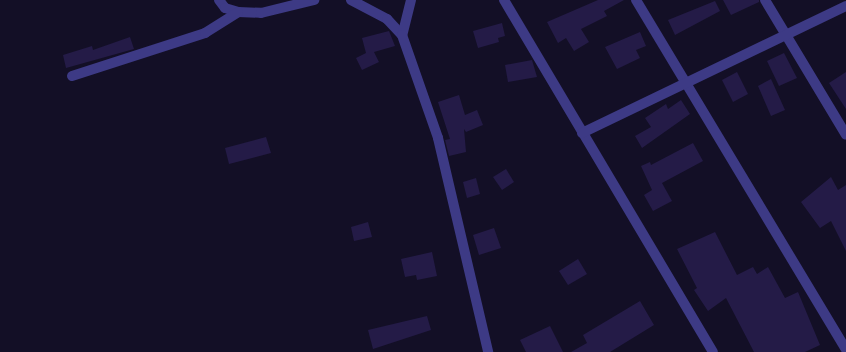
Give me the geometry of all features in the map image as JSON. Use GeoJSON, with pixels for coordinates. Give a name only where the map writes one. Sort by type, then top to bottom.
{"type":"FeatureCollection","features":[{"type":"Feature","properties":{"kind":"street"},"geometry":{"type":"LineString","coordinates":[[219,0],[224,8],[238,12],[261,13],[314,0]]}},
{"type":"Feature","properties":{"kind":"street"},"geometry":{"type":"LineString","coordinates":[[351,0],[387,19],[402,35],[438,138],[488,352]]}},
{"type":"Feature","properties":{"kind":"street"},"geometry":{"type":"LineString","coordinates":[[402,35],[411,0]]}},
{"type":"Feature","properties":{"kind":"street"},"geometry":{"type":"LineString","coordinates":[[504,0],[713,352]]}},
{"type":"Feature","properties":{"kind":"street"},"geometry":{"type":"LineString","coordinates":[[636,0],[846,349]]}},
{"type":"Feature","properties":{"kind":"street"},"geometry":{"type":"LineString","coordinates":[[765,0],[846,135]]}},
{"type":"Feature","properties":{"kind":"street"},"geometry":{"type":"LineString","coordinates":[[582,133],[846,6]]}},
{"type":"Feature","properties":{"kind":"street"},"geometry":{"type":"LineString","coordinates":[[72,76],[205,33],[238,12]]}},
{"type":"Feature","properties":{"kind":"building"},"geometry":{"type":"Polygon","coordinates":[[[598,0],[624,0],[604,11],[607,16],[581,29],[589,42],[574,51],[566,38],[558,43],[547,22],[598,0]]]}},
{"type":"Feature","properties":{"kind":"building"},"geometry":{"type":"Polygon","coordinates":[[[723,0],[759,0],[759,2],[731,15],[723,0]]]}},
{"type":"Feature","properties":{"kind":"building"},"geometry":{"type":"Polygon","coordinates":[[[715,1],[720,11],[675,35],[668,20],[715,1]]]}},
{"type":"Feature","properties":{"kind":"building"},"geometry":{"type":"Polygon","coordinates":[[[502,23],[505,36],[498,38],[499,42],[478,48],[473,31],[502,23]]]}},
{"type":"Feature","properties":{"kind":"building"},"geometry":{"type":"Polygon","coordinates":[[[389,31],[395,46],[374,52],[379,62],[362,70],[356,58],[366,53],[362,38],[389,31]]]}},
{"type":"Feature","properties":{"kind":"building"},"geometry":{"type":"Polygon","coordinates":[[[640,32],[646,46],[636,50],[640,58],[617,69],[605,47],[640,32]]]}},
{"type":"Feature","properties":{"kind":"building"},"geometry":{"type":"Polygon","coordinates":[[[130,37],[134,49],[66,68],[63,55],[92,46],[93,50],[130,37]]]}},
{"type":"Feature","properties":{"kind":"building"},"geometry":{"type":"Polygon","coordinates":[[[784,53],[797,78],[779,86],[767,61],[784,53]]]}},
{"type":"Feature","properties":{"kind":"building"},"geometry":{"type":"Polygon","coordinates":[[[532,60],[537,77],[508,82],[505,65],[532,60]]]}},
{"type":"Feature","properties":{"kind":"building"},"geometry":{"type":"Polygon","coordinates":[[[737,72],[748,94],[733,102],[722,80],[737,72]]]}},
{"type":"Feature","properties":{"kind":"building"},"geometry":{"type":"Polygon","coordinates":[[[846,72],[846,109],[829,83],[846,72]]]}},
{"type":"Feature","properties":{"kind":"building"},"geometry":{"type":"Polygon","coordinates":[[[771,79],[785,110],[771,116],[758,86],[771,79]]]}},
{"type":"Feature","properties":{"kind":"building"},"geometry":{"type":"Polygon","coordinates":[[[459,95],[465,115],[477,110],[483,125],[466,132],[464,129],[466,152],[449,156],[445,140],[450,139],[438,102],[459,95]]]}},
{"type":"Feature","properties":{"kind":"building"},"geometry":{"type":"Polygon","coordinates":[[[681,100],[690,114],[642,148],[635,136],[651,127],[645,118],[666,104],[668,109],[681,100]]]}},
{"type":"Feature","properties":{"kind":"building"},"geometry":{"type":"Polygon","coordinates":[[[266,137],[271,153],[229,164],[225,148],[266,137]]]}},
{"type":"Feature","properties":{"kind":"building"},"geometry":{"type":"Polygon","coordinates":[[[693,143],[703,161],[662,183],[672,201],[653,211],[644,195],[652,190],[641,166],[650,162],[651,165],[693,143]]]}},
{"type":"Feature","properties":{"kind":"building"},"geometry":{"type":"Polygon","coordinates":[[[506,169],[514,182],[502,190],[493,177],[506,169]]]}},
{"type":"Feature","properties":{"kind":"building"},"geometry":{"type":"Polygon","coordinates":[[[831,177],[838,190],[846,185],[846,251],[831,221],[820,228],[801,202],[831,177]]]}},
{"type":"Feature","properties":{"kind":"building"},"geometry":{"type":"Polygon","coordinates":[[[476,178],[480,194],[467,198],[463,182],[476,178]]]}},
{"type":"Feature","properties":{"kind":"building"},"geometry":{"type":"Polygon","coordinates":[[[368,222],[372,237],[354,241],[351,227],[368,222]]]}},
{"type":"Feature","properties":{"kind":"building"},"geometry":{"type":"Polygon","coordinates":[[[494,228],[501,248],[479,255],[473,235],[494,228]]]}},
{"type":"Feature","properties":{"kind":"building"},"geometry":{"type":"Polygon","coordinates":[[[715,232],[737,275],[753,267],[757,274],[768,267],[785,298],[798,292],[820,345],[805,352],[754,352],[726,298],[708,311],[694,290],[697,288],[677,249],[715,232]]]}},
{"type":"Feature","properties":{"kind":"building"},"geometry":{"type":"Polygon","coordinates":[[[432,252],[437,276],[417,280],[416,275],[405,277],[401,259],[432,252]]]}},
{"type":"Feature","properties":{"kind":"building"},"geometry":{"type":"Polygon","coordinates":[[[578,259],[587,274],[568,285],[559,271],[578,259]]]}},
{"type":"Feature","properties":{"kind":"building"},"geometry":{"type":"Polygon","coordinates":[[[640,301],[654,325],[610,352],[571,352],[587,343],[583,335],[640,301]]]}},
{"type":"Feature","properties":{"kind":"building"},"geometry":{"type":"Polygon","coordinates":[[[427,316],[431,330],[373,349],[368,330],[427,316]]]}},
{"type":"Feature","properties":{"kind":"building"},"geometry":{"type":"Polygon","coordinates":[[[550,326],[563,352],[526,352],[520,340],[550,326]]]}}]}
